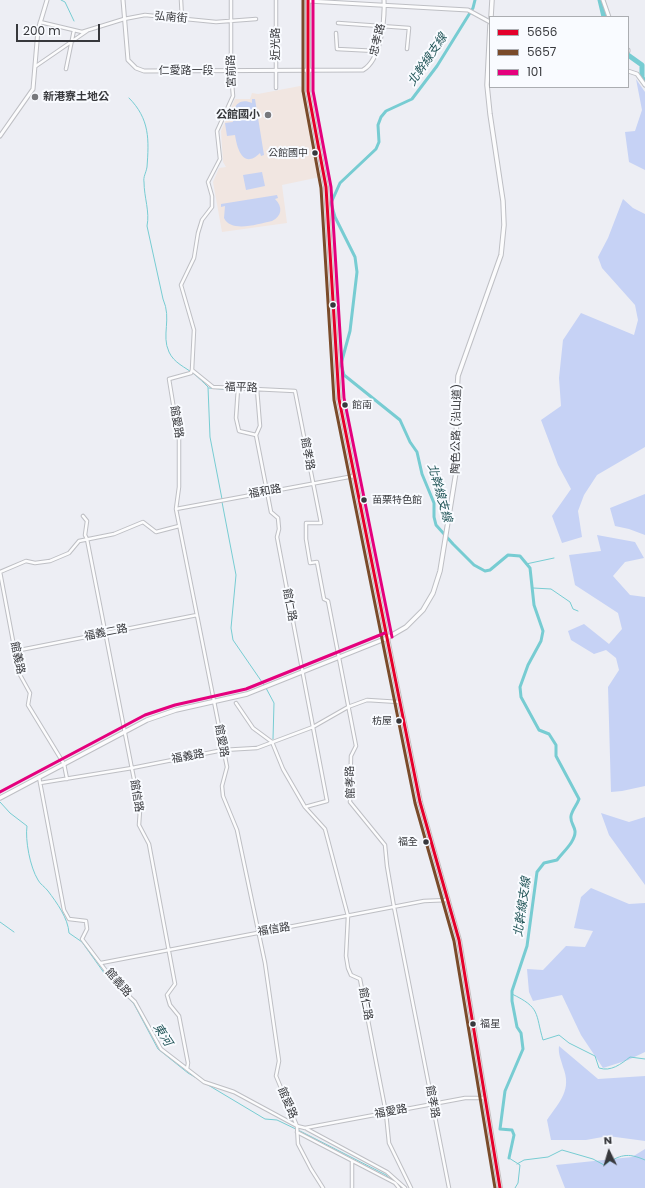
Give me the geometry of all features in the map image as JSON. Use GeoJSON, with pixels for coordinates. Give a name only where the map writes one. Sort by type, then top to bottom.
{"type":"FeatureCollection","features":[{"type":"Feature","properties":{"kind":"main road"},"geometry":{"type":"LineString","coordinates":[[308,0],[308,71],[310,105],[326,187],[339,399],[420,802],[459,940],[500,1188]]}},
{"type":"Feature","properties":{"kind":"main road"},"geometry":{"type":"LineString","coordinates":[[491,16],[492,0]]}},
{"type":"Feature","properties":{"kind":"main road","name":"陶色公路 (沿山道)"},"geometry":{"type":"LineString","coordinates":[[1,798],[125,731],[157,716],[247,694],[387,638],[400,631],[414,620],[428,602],[440,572],[457,466],[456,408],[458,376],[495,274],[501,255],[504,234],[503,201],[488,91],[489,58]]}},
{"type":"Feature","properties":{"kind":"street"},"geometry":{"type":"LineString","coordinates":[[0,136],[30,96],[33,89],[36,66],[36,46],[40,22],[47,0]]}},
{"type":"Feature","properties":{"kind":"street","name":"仁愛路一段"},"geometry":{"type":"LineString","coordinates":[[123,0],[128,60],[140,70],[308,71]]}},
{"type":"Feature","properties":{"kind":"street"},"geometry":{"type":"LineString","coordinates":[[181,0],[182,19]]}},
{"type":"Feature","properties":{"kind":"street","name":"宮前路"},"geometry":{"type":"LineString","coordinates":[[192,370],[194,330],[181,285],[194,258],[198,233],[202,220],[212,206],[212,196],[208,182],[220,159],[217,131],[233,96],[231,71],[231,0]]}},
{"type":"Feature","properties":{"kind":"street","name":"近光路"},"geometry":{"type":"LineString","coordinates":[[276,0],[276,88]]}},
{"type":"Feature","properties":{"kind":"street"},"geometry":{"type":"LineString","coordinates":[[308,0],[470,11],[489,21]]}},
{"type":"Feature","properties":{"kind":"street","name":"忠孝路"},"geometry":{"type":"LineString","coordinates":[[308,71],[363,70],[374,59],[382,26],[384,0]]}},
{"type":"Feature","properties":{"kind":"street"},"geometry":{"type":"LineString","coordinates":[[603,0],[608,16]]}},
{"type":"Feature","properties":{"kind":"street","name":"弘南街"},"geometry":{"type":"LineString","coordinates":[[40,22],[74,30],[87,31],[124,19],[145,16],[231,22],[256,19]]}},
{"type":"Feature","properties":{"kind":"street"},"geometry":{"type":"LineString","coordinates":[[338,23],[409,28],[407,49]]}},
{"type":"Feature","properties":{"kind":"street"},"geometry":{"type":"LineString","coordinates":[[66,69],[74,30]]}},
{"type":"Feature","properties":{"kind":"street"},"geometry":{"type":"LineString","coordinates":[[36,66],[87,31]]}},
{"type":"Feature","properties":{"kind":"street"},"geometry":{"type":"LineString","coordinates":[[336,33],[337,49],[376,51]]}},
{"type":"Feature","properties":{"kind":"street"},"geometry":{"type":"LineString","coordinates":[[629,71],[637,74],[645,85]]}},
{"type":"Feature","properties":{"kind":"street","name":"福平路"},"geometry":{"type":"LineString","coordinates":[[192,370],[213,387],[295,391]]}},
{"type":"Feature","properties":{"kind":"street","name":"館愛路"},"geometry":{"type":"LineString","coordinates":[[192,370],[191,373],[169,379],[179,440],[179,487],[176,509],[227,767],[222,786],[222,796],[238,830],[265,963],[279,1061],[276,1076],[297,1126],[298,1144],[323,1188]]}},
{"type":"Feature","properties":{"kind":"street"},"geometry":{"type":"LineString","coordinates":[[238,388],[236,418],[239,431],[256,435]]}},
{"type":"Feature","properties":{"kind":"street","name":"館仁路"},"geometry":{"type":"LineString","coordinates":[[257,389],[260,426],[256,435],[271,512],[278,518],[280,529],[277,537],[327,801],[305,807]]}},
{"type":"Feature","properties":{"kind":"street","name":"館孝路"},"geometry":{"type":"LineString","coordinates":[[295,391],[321,523],[306,523],[306,539],[310,563],[317,562],[324,599],[328,602],[356,746],[351,756],[350,802],[385,845],[394,907],[449,1188]]}},
{"type":"Feature","properties":{"kind":"street","name":"福和路"},"geometry":{"type":"LineString","coordinates":[[176,509],[313,482],[354,476]]}},
{"type":"Feature","properties":{"kind":"street","name":"館信路"},"geometry":{"type":"LineString","coordinates":[[83,516],[87,520],[85,535],[105,634],[110,648],[140,810],[139,824],[149,844],[175,984],[167,996],[170,1006],[179,1016],[188,1064],[187,1069]]}},
{"type":"Feature","properties":{"kind":"street"},"geometry":{"type":"LineString","coordinates":[[0,572],[26,561],[35,563],[50,561],[69,553],[79,541],[114,534],[143,522],[156,532],[179,526]]}},
{"type":"Feature","properties":{"kind":"street","name":"館義路"},"geometry":{"type":"LineString","coordinates":[[0,572],[18,673],[30,693],[28,704],[64,764],[67,779]]}},
{"type":"Feature","properties":{"kind":"street","name":"福義二路"},"geometry":{"type":"LineString","coordinates":[[15,651],[196,615]]}},
{"type":"Feature","properties":{"kind":"street","name":"福義路"},"geometry":{"type":"LineString","coordinates":[[40,783],[132,768],[223,750],[257,748],[313,727],[348,707],[367,700],[400,702]]}},
{"type":"Feature","properties":{"kind":"street"},"geometry":{"type":"LineString","coordinates":[[236,703],[253,728],[272,742]]}},
{"type":"Feature","properties":{"kind":"street","name":"館仁路"},"geometry":{"type":"LineString","coordinates":[[272,742],[283,769],[305,807],[325,829],[348,916],[346,956],[348,968],[351,975],[360,979],[386,1113],[389,1143],[411,1188]]}},
{"type":"Feature","properties":{"kind":"street","name":"館義路"},"geometry":{"type":"LineString","coordinates":[[39,778],[64,910],[70,919],[86,920],[87,929],[82,939],[116,984],[138,1005],[161,1049],[204,1082],[234,1092],[297,1126]]}},
{"type":"Feature","properties":{"kind":"street","name":"福信路"},"geometry":{"type":"LineString","coordinates":[[101,963],[424,901],[448,900]]}},
{"type":"Feature","properties":{"kind":"street","name":"福愛路"},"geometry":{"type":"LineString","coordinates":[[297,1126],[306,1128],[465,1098],[485,1098]]}},
{"type":"Feature","properties":{"kind":"street"},"geometry":{"type":"LineString","coordinates":[[306,1128],[387,1172],[405,1188]]}},
{"type":"Feature","properties":{"kind":"street"},"geometry":{"type":"LineString","coordinates":[[297,1132],[395,1183],[399,1188]]}},
{"type":"Feature","properties":{"kind":"street"},"geometry":{"type":"LineString","coordinates":[[352,1161],[352,1188]]}},
{"type":"Feature","properties":{"kind":"shaded area"},"geometry":{"type":"Polygon","coordinates":[[[636,79],[645,92],[645,170],[629,162],[625,132],[635,131],[642,110],[636,79]]]}},
{"type":"Feature","properties":{"kind":"shaded area"},"geometry":{"type":"Polygon","coordinates":[[[300,86],[304,89],[320,177],[282,185],[287,223],[222,232],[213,182],[219,168],[226,167],[223,162],[221,131],[235,99],[250,99],[252,93],[258,94],[300,86]]]}},
{"type":"Feature","properties":{"kind":"shaded area"},"geometry":{"type":"Polygon","coordinates":[[[252,99],[255,99],[264,155],[261,156],[260,153],[254,158],[249,159],[245,158],[239,151],[235,135],[227,136],[225,123],[233,122],[233,113],[236,105],[242,101],[252,103],[252,99]]]}},
{"type":"Feature","properties":{"kind":"shaded area"},"geometry":{"type":"Polygon","coordinates":[[[262,172],[265,186],[246,190],[243,175],[262,172]]]}},
{"type":"Feature","properties":{"kind":"shaded area"},"geometry":{"type":"Polygon","coordinates":[[[277,195],[278,198],[275,199],[278,202],[280,211],[278,217],[272,221],[239,226],[227,223],[224,218],[225,206],[221,207],[221,204],[277,195]]]}},
{"type":"Feature","properties":{"kind":"shaded area"},"geometry":{"type":"Polygon","coordinates":[[[623,199],[633,208],[645,214],[645,447],[597,475],[584,495],[578,511],[582,537],[562,543],[552,516],[571,489],[558,465],[541,420],[561,406],[559,378],[563,340],[581,313],[634,335],[638,320],[635,305],[602,268],[598,257],[608,238],[623,199]]]}},
{"type":"Feature","properties":{"kind":"shaded area"},"geometry":{"type":"Polygon","coordinates":[[[645,494],[645,535],[615,526],[610,508],[645,494]]]}},
{"type":"Feature","properties":{"kind":"shaded area"},"geometry":{"type":"Polygon","coordinates":[[[597,535],[635,542],[644,558],[625,562],[613,576],[630,595],[645,597],[645,786],[611,792],[608,687],[619,670],[616,658],[606,650],[594,654],[571,640],[568,631],[584,624],[609,644],[622,629],[618,613],[575,585],[569,555],[601,551],[597,535]]]}},
{"type":"Feature","properties":{"kind":"shaded area"},"geometry":{"type":"Polygon","coordinates":[[[601,813],[629,822],[645,817],[645,885],[609,835],[601,813]]]}},
{"type":"Feature","properties":{"kind":"shaded area"},"geometry":{"type":"Polygon","coordinates":[[[591,888],[629,904],[645,903],[645,1052],[628,1060],[603,1068],[581,1035],[562,995],[533,1001],[529,992],[527,969],[543,970],[566,946],[585,947],[593,931],[574,928],[581,897],[591,888]]]}},
{"type":"Feature","properties":{"kind":"shaded area"},"geometry":{"type":"Polygon","coordinates":[[[559,1046],[598,1079],[645,1076],[645,1141],[608,1136],[586,1140],[551,1140],[547,1120],[563,1095],[566,1082],[559,1054],[559,1046]]]}},
{"type":"Feature","properties":{"kind":"shaded area"},"geometry":{"type":"Polygon","coordinates":[[[645,1149],[645,1188],[565,1188],[556,1165],[632,1157],[645,1149]]]}},
{"type":"Feature","properties":{"kind":"waterway"},"geometry":{"type":"LineString","coordinates":[[61,0],[65,2],[74,21]]}},
{"type":"Feature","properties":{"kind":"waterway","name":"北幹線支線"},"geometry":{"type":"LineString","coordinates":[[475,0],[473,8],[437,66],[412,99],[386,111],[381,117],[378,125],[379,142],[376,149],[340,183],[331,203],[335,217],[355,257],[357,272],[350,331],[341,364],[344,375],[400,420],[410,442],[417,452],[422,474],[434,503],[434,517],[436,525],[453,544],[474,565],[485,571],[490,570],[508,555],[520,556],[530,568],[534,605],[543,631],[541,641],[528,665],[520,687],[521,697],[539,730],[549,734],[556,745],[556,756],[579,799],[571,816],[575,835],[569,846],[557,860],[544,863],[537,872],[527,946],[512,991],[512,1001],[517,1027],[521,1033],[523,1049],[505,1091],[500,1129],[512,1130],[514,1135],[509,1158]]}},
{"type":"Feature","properties":{"kind":"waterway"},"geometry":{"type":"LineString","coordinates":[[600,0],[604,16]]}},
{"type":"Feature","properties":{"kind":"waterway"},"geometry":{"type":"LineString","coordinates":[[629,56],[642,65],[642,78],[645,81]]}},
{"type":"Feature","properties":{"kind":"waterway"},"geometry":{"type":"LineString","coordinates":[[129,98],[141,114],[147,130],[148,157],[144,177],[148,215],[147,226],[163,299],[166,306],[167,346],[171,356],[208,387],[210,437],[222,499]]}},
{"type":"Feature","properties":{"kind":"waterway"},"geometry":{"type":"LineString","coordinates":[[209,388],[234,390]]}},
{"type":"Feature","properties":{"kind":"waterway"},"geometry":{"type":"LineString","coordinates":[[222,502],[236,575],[231,628],[233,640],[264,685]]}},
{"type":"Feature","properties":{"kind":"waterway"},"geometry":{"type":"LineString","coordinates":[[526,564],[554,558]]}},
{"type":"Feature","properties":{"kind":"waterway"},"geometry":{"type":"LineString","coordinates":[[533,588],[551,589],[570,602],[573,609],[578,611]]}},
{"type":"Feature","properties":{"kind":"waterway"},"geometry":{"type":"LineString","coordinates":[[266,688],[274,703],[273,739]]}},
{"type":"Feature","properties":{"kind":"waterway","name":"東河"},"geometry":{"type":"LineString","coordinates":[[0,802],[10,813],[27,826],[29,853],[35,875],[62,911],[67,922],[69,933],[82,942],[107,977],[134,1004],[158,1049],[188,1073],[265,1119],[277,1120],[302,1132],[386,1175],[401,1188]]}},
{"type":"Feature","properties":{"kind":"waterway"},"geometry":{"type":"LineString","coordinates":[[0,922],[14,932]]}},
{"type":"Feature","properties":{"kind":"waterway"},"geometry":{"type":"LineString","coordinates":[[512,994],[528,1003],[535,1012],[543,1040],[559,1035],[569,1043],[595,1056],[599,1068],[612,1068],[630,1057],[645,1059]]}},
{"type":"Feature","properties":{"kind":"waterway"},"geometry":{"type":"LineString","coordinates":[[517,1164],[524,1160],[548,1157],[562,1150],[593,1159],[604,1165],[619,1157],[628,1155],[645,1160]]}},
{"type":"Feature","properties":{"kind":"waterway"},"geometry":{"type":"LineString","coordinates":[[509,1158],[520,1165],[518,1183],[515,1188]]}},
{"type":"Feature","properties":{"kind":"transit line","name":"5657"},"geometry":{"type":"LineString","coordinates":[[303,0],[303,91],[321,188],[334,400],[415,803],[454,941],[495,1188]]}},
{"type":"Feature","properties":{"kind":"transit line","name":"5656"},"geometry":{"type":"LineString","coordinates":[[308,0],[308,91],[326,187],[339,399],[420,802],[459,940],[500,1188]]}},
{"type":"Feature","properties":{"kind":"transit line","name":"101"},"geometry":{"type":"LineString","coordinates":[[313,0],[313,91],[331,187],[344,398],[392,637]]}},
{"type":"Feature","properties":{"kind":"transit line","name":"101"},"geometry":{"type":"LineString","coordinates":[[0,792],[145,715],[175,705],[246,689],[385,633]]}},
{"type":"Feature","properties":{"kind":"place","name":"新港寮土地公"},"geometry":{"type":"Point","coordinates":[35,97]}},
{"type":"Feature","properties":{"kind":"place","name":"公館國小"},"geometry":{"type":"Point","coordinates":[268,115]}},
{"type":"Feature","properties":{"kind":"place","name":"公館國中"},"geometry":{"type":"Point","coordinates":[315,153]}},
{"type":"Feature","properties":{"kind":"place","name":"館南"},"geometry":{"type":"Point","coordinates":[345,405]}},
{"type":"Feature","properties":{"kind":"place","name":"苗栗特色館"},"geometry":{"type":"Point","coordinates":[364,500]}},
{"type":"Feature","properties":{"kind":"place","name":"枋屋"},"geometry":{"type":"Point","coordinates":[399,721]}},
{"type":"Feature","properties":{"kind":"place","name":"福全"},"geometry":{"type":"Point","coordinates":[426,842]}},
{"type":"Feature","properties":{"kind":"place","name":"福星"},"geometry":{"type":"Point","coordinates":[473,1024]}}]}
